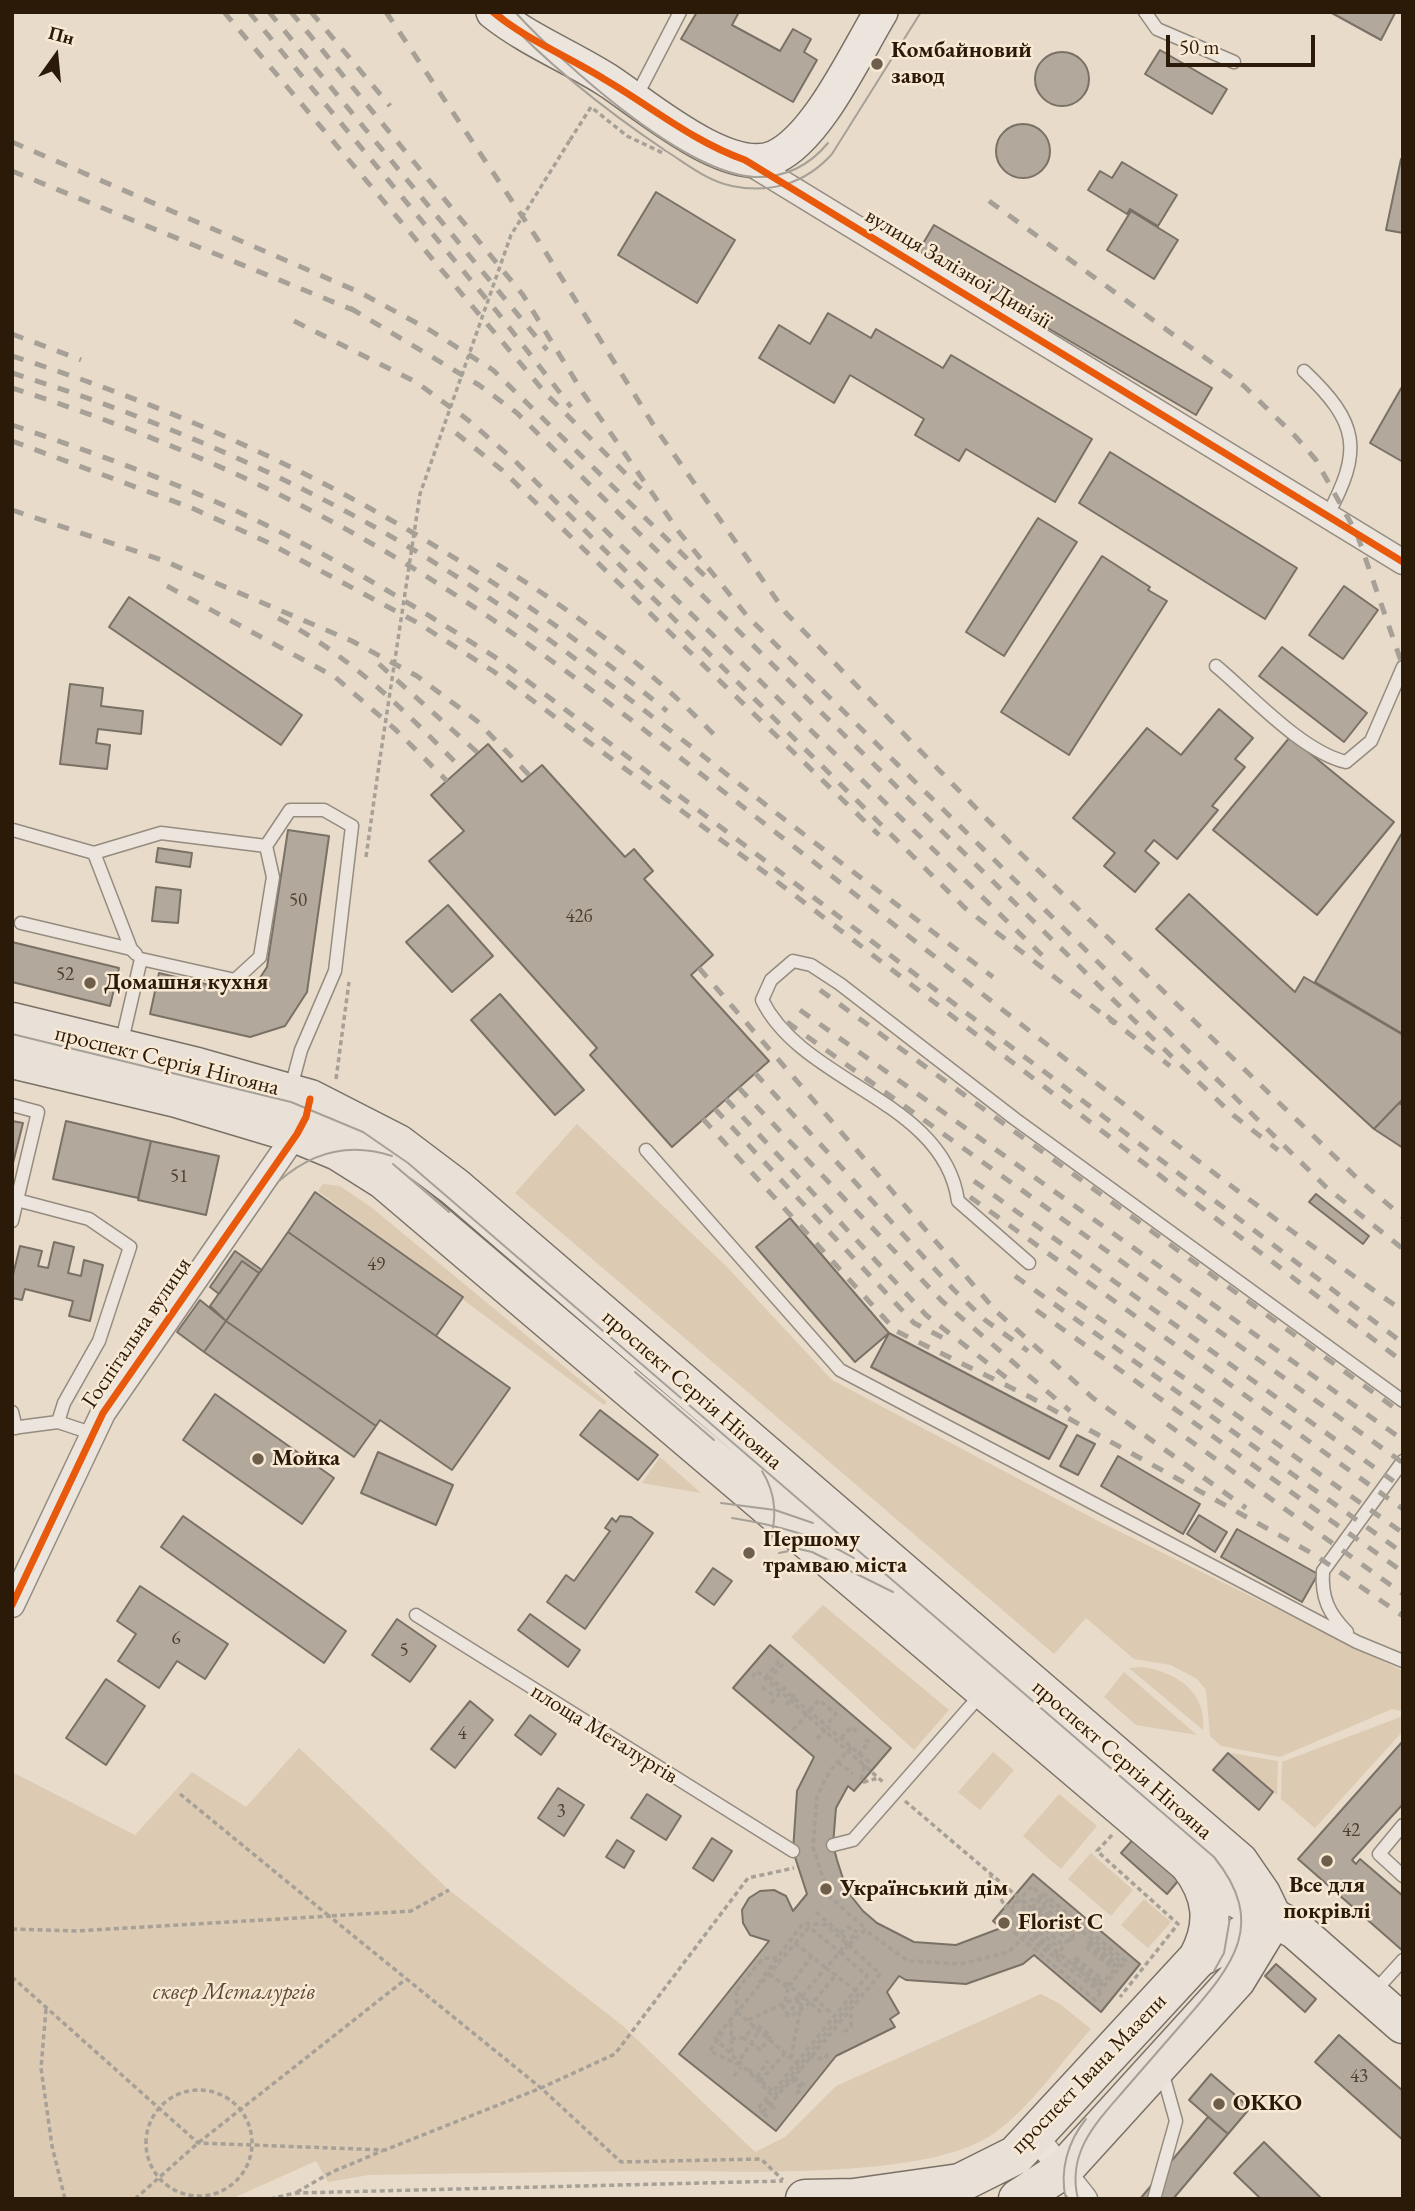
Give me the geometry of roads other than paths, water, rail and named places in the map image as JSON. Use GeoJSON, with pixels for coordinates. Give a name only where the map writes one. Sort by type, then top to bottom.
{"type":"FeatureCollection","features":[{"type":"Feature","properties":{"kind":"main road","name":"проспект Сергія Нігояна"},"geometry":{"type":"LineString","coordinates":[[12,1022],[120,1048],[397,1144],[465,1195],[1209,1834],[1251,1878],[1273,1919]]}},
{"type":"Feature","properties":{"kind":"main road","name":"проспект Сергія Нігояна"},"geometry":{"type":"LineString","coordinates":[[12,1059],[177,1098],[299,1108],[338,1150],[384,1180],[1189,1864],[1273,1919],[1296,1930],[1403,2024]]}},
{"type":"Feature","properties":{"kind":"main road","name":"проспект Івана Мазепи"},"geometry":{"type":"LineString","coordinates":[[1189,1864],[1202,1881],[1209,1899],[1209,1930],[1198,1958]]}},
{"type":"Feature","properties":{"kind":"main road","name":"проспект Івана Мазепи"},"geometry":{"type":"LineString","coordinates":[[805,2199],[854,2198],[960,2183],[1026,2146],[1198,1958],[1273,1919]]}},
{"type":"Feature","properties":{"kind":"main road","name":"проспект Івана Мазепи"},"geometry":{"type":"LineString","coordinates":[[1051,2190],[1236,1980],[1273,1919]]}},
{"type":"Feature","properties":{"kind":"street","name":"вулиця Залізної Дивізії"},"geometry":{"type":"LineString","coordinates":[[492,12],[518,33],[607,80],[700,142],[745,160],[1403,562]]}},
{"type":"Feature","properties":{"kind":"street"},"geometry":{"type":"LineString","coordinates":[[745,160],[762,162],[777,156],[807,133],[881,12]]}},
{"type":"Feature","properties":{"kind":"street","name":"Госпітальна вулиця"},"geometry":{"type":"LineString","coordinates":[[13,1600],[103,1413],[299,1108]]}},
{"type":"Feature","properties":{"kind":"street"},"geometry":{"type":"LineString","coordinates":[[1026,2146],[1051,2190]]}},
{"type":"Feature","properties":{"kind":"street"},"geometry":{"type":"LineString","coordinates":[[1004,2199],[1026,2146]]}},
{"type":"Feature","properties":{"kind":"lane"},"geometry":{"type":"LineString","coordinates":[[634,100],[680,12]]}},
{"type":"Feature","properties":{"kind":"lane"},"geometry":{"type":"LineString","coordinates":[[1145,12],[1157,29],[1234,62]]}},
{"type":"Feature","properties":{"kind":"lane"},"geometry":{"type":"LineString","coordinates":[[1304,371],[1330,396],[1352,439],[1348,471],[1327,516]]}},
{"type":"Feature","properties":{"kind":"lane"},"geometry":{"type":"LineString","coordinates":[[1216,666],[1328,758],[1346,762],[1371,741],[1403,667]]}},
{"type":"Feature","properties":{"kind":"lane"},"geometry":{"type":"LineString","coordinates":[[94,853],[131,949],[141,959],[235,980],[260,957],[273,877],[266,846],[290,810],[324,810],[352,826],[335,971],[301,1051],[299,1108]]}},
{"type":"Feature","properties":{"kind":"lane"},"geometry":{"type":"LineString","coordinates":[[13,830],[94,853],[161,832],[266,846]]}},
{"type":"Feature","properties":{"kind":"lane"},"geometry":{"type":"LineString","coordinates":[[21,923],[131,949]]}},
{"type":"Feature","properties":{"kind":"lane"},"geometry":{"type":"LineString","coordinates":[[120,1048],[141,959]]}},
{"type":"Feature","properties":{"kind":"lane"},"geometry":{"type":"LineString","coordinates":[[1029,1263],[958,1201],[956,1182],[929,1137],[811,1053],[772,1020],[762,1000],[771,980],[793,961],[811,965],[840,984],[1015,1119],[1245,1283],[1403,1401]]}},
{"type":"Feature","properties":{"kind":"lane"},"geometry":{"type":"LineString","coordinates":[[12,1105],[38,1112],[12,1221]]}},
{"type":"Feature","properties":{"kind":"lane"},"geometry":{"type":"LineString","coordinates":[[646,1150],[840,1370],[1357,1642],[1403,1661]]}},
{"type":"Feature","properties":{"kind":"lane"},"geometry":{"type":"LineString","coordinates":[[17,1200],[89,1219],[130,1247],[99,1341],[64,1403],[58,1422]]}},
{"type":"Feature","properties":{"kind":"lane"},"geometry":{"type":"LineString","coordinates":[[12,1412],[14,1428],[58,1422],[94,1434]]}},
{"type":"Feature","properties":{"kind":"lane"},"geometry":{"type":"LineString","coordinates":[[1357,1642],[1329,1614],[1322,1586],[1323,1571],[1403,1461]]}},
{"type":"Feature","properties":{"kind":"lane","name":"площа Металургів"},"geometry":{"type":"LineString","coordinates":[[416,1615],[793,1851]]}},
{"type":"Feature","properties":{"kind":"lane"},"geometry":{"type":"LineString","coordinates":[[833,1845],[853,1840],[985,1689]]}},
{"type":"Feature","properties":{"kind":"lane"},"geometry":{"type":"LineString","coordinates":[[1403,1825],[1379,1854],[1403,1876]]}},
{"type":"Feature","properties":{"kind":"lane"},"geometry":{"type":"LineString","coordinates":[[1370,1996],[1403,1960]]}},
{"type":"Feature","properties":{"kind":"lane"},"geometry":{"type":"LineString","coordinates":[[1154,2199],[1176,2122],[1160,2064]]}},
{"type":"Feature","properties":{"kind":"tram line"},"geometry":{"type":"LineString","coordinates":[[499,12],[538,51],[621,120],[698,172],[714,180],[746,188],[787,184],[811,172],[832,154],[921,12]]}},
{"type":"Feature","properties":{"kind":"tram line"},"geometry":{"type":"LineString","coordinates":[[515,12],[562,59],[625,112],[659,136],[725,171],[754,177],[786,173],[813,158],[828,143]]}},
{"type":"Feature","properties":{"kind":"tram line"},"geometry":{"type":"LineString","coordinates":[[12,1034],[291,1102],[363,1132],[408,1163],[1214,1857],[1230,1881],[1239,1903],[1241,1923],[1238,1943],[1218,1980],[1092,2130],[1079,2155],[1076,2169],[1078,2199]]}},
{"type":"Feature","properties":{"kind":"tram line"},"geometry":{"type":"LineString","coordinates":[[279,1181],[305,1163],[332,1152],[361,1150],[392,1156]]}},
{"type":"Feature","properties":{"kind":"tram line"},"geometry":{"type":"LineString","coordinates":[[393,1164],[449,1212]]}},
{"type":"Feature","properties":{"kind":"tram line"},"geometry":{"type":"LineString","coordinates":[[635,1372],[714,1440]]}},
{"type":"Feature","properties":{"kind":"tram line"},"geometry":{"type":"LineString","coordinates":[[762,1471],[771,1489],[774,1507],[769,1545]]}},
{"type":"Feature","properties":{"kind":"tram line"},"geometry":{"type":"LineString","coordinates":[[721,1503],[775,1510],[813,1523]]}},
{"type":"Feature","properties":{"kind":"tram line"},"geometry":{"type":"LineString","coordinates":[[732,1518],[795,1532],[854,1558]]}},
{"type":"Feature","properties":{"kind":"tram line"},"geometry":{"type":"LineString","coordinates":[[779,1553],[799,1549],[812,1552],[893,1592]]}},
{"type":"Feature","properties":{"kind":"tram line"},"geometry":{"type":"LineString","coordinates":[[1214,1971],[1224,1953],[1230,1918]]}},
{"type":"Feature","properties":{"kind":"tram line"},"geometry":{"type":"LineString","coordinates":[[1066,2199],[1064,2178],[1067,2157],[1074,2137],[1086,2119]]}},
{"type":"Feature","properties":{"kind":"railway"},"geometry":{"type":"LineString","coordinates":[[224,12],[548,396],[641,489]]}},
{"type":"Feature","properties":{"kind":"railway"},"geometry":{"type":"LineString","coordinates":[[249,12],[498,313],[571,407]]}},
{"type":"Feature","properties":{"kind":"railway"},"geometry":{"type":"LineString","coordinates":[[269,12],[547,350]]}},
{"type":"Feature","properties":{"kind":"railway"},"geometry":{"type":"LineString","coordinates":[[291,12],[523,295],[583,393],[679,532],[748,617],[1326,1187],[1403,1249]]}},
{"type":"Feature","properties":{"kind":"railway"},"geometry":{"type":"LineString","coordinates":[[311,12],[390,106]]}},
{"type":"Feature","properties":{"kind":"railway"},"geometry":{"type":"LineString","coordinates":[[386,12],[538,240],[656,429],[786,613],[1013,846],[1357,1178],[1403,1217]]}},
{"type":"Feature","properties":{"kind":"railway"},"geometry":{"type":"LineString","coordinates":[[12,142],[359,292],[428,329],[493,370],[705,576]]}},
{"type":"Feature","properties":{"kind":"railway"},"geometry":{"type":"LineString","coordinates":[[12,171],[358,312]]}},
{"type":"Feature","properties":{"kind":"railway"},"geometry":{"type":"LineString","coordinates":[[989,201],[1244,386],[1296,437],[1316,460],[1357,534],[1403,667]]}},
{"type":"Feature","properties":{"kind":"railway"},"geometry":{"type":"LineString","coordinates":[[350,308],[479,385],[517,413],[1142,1028],[1233,1115],[1278,1150]]}},
{"type":"Feature","properties":{"kind":"railway"},"geometry":{"type":"LineString","coordinates":[[294,321],[416,382],[468,420],[513,459],[965,908],[1114,1023]]}},
{"type":"Feature","properties":{"kind":"railway"},"geometry":{"type":"LineString","coordinates":[[12,334],[81,360]]}},
{"type":"Feature","properties":{"kind":"railway"},"geometry":{"type":"LineString","coordinates":[[12,356],[104,387],[191,422],[276,460],[357,501],[514,597],[591,651],[667,711]]}},
{"type":"Feature","properties":{"kind":"railway"},"geometry":{"type":"LineString","coordinates":[[12,373],[105,404],[196,440],[328,502],[421,554],[564,650],[993,977]]}},
{"type":"Feature","properties":{"kind":"railway"},"geometry":{"type":"LineString","coordinates":[[12,388],[179,449],[286,498],[390,554],[488,616],[626,716],[1251,1201],[1403,1311]]}},
{"type":"Feature","properties":{"kind":"railway"},"geometry":{"type":"LineString","coordinates":[[12,425],[143,472],[270,527],[387,591],[501,661],[1403,1343]]}},
{"type":"Feature","properties":{"kind":"railway"},"geometry":{"type":"LineString","coordinates":[[456,433],[502,470],[879,835]]}},
{"type":"Feature","properties":{"kind":"railway"},"geometry":{"type":"LineString","coordinates":[[12,441],[192,508],[267,542],[418,623],[493,671],[771,877],[1403,1362]]}},
{"type":"Feature","properties":{"kind":"railway"},"geometry":{"type":"LineString","coordinates":[[569,495],[1048,961]]}},
{"type":"Feature","properties":{"kind":"railway"},"geometry":{"type":"LineString","coordinates":[[12,510],[162,560],[352,641],[417,676],[477,721],[530,776]]}},
{"type":"Feature","properties":{"kind":"railway"},"geometry":{"type":"LineString","coordinates":[[497,564],[587,624],[643,668],[721,742]]}},
{"type":"Feature","properties":{"kind":"railway"},"geometry":{"type":"LineString","coordinates":[[167,586],[335,677],[396,730],[447,781]]}},
{"type":"Feature","properties":{"kind":"railway"},"geometry":{"type":"LineString","coordinates":[[278,618],[353,667],[397,705],[461,768]]}},
{"type":"Feature","properties":{"kind":"railway"},"geometry":{"type":"LineString","coordinates":[[379,664],[478,753]]}},
{"type":"Feature","properties":{"kind":"railway"},"geometry":{"type":"LineString","coordinates":[[699,968],[996,1311],[1093,1398],[1246,1508]]}},
{"type":"Feature","properties":{"kind":"railway"},"geometry":{"type":"LineString","coordinates":[[820,990],[1403,1414]]}},
{"type":"Feature","properties":{"kind":"railway"},"geometry":{"type":"LineString","coordinates":[[800,1010],[1403,1440]]}},
{"type":"Feature","properties":{"kind":"railway"},"geometry":{"type":"LineString","coordinates":[[1107,1016],[1170,1066]]}},
{"type":"Feature","properties":{"kind":"railway"},"geometry":{"type":"LineString","coordinates":[[787,1022],[1403,1463]]}},
{"type":"Feature","properties":{"kind":"railway"},"geometry":{"type":"LineString","coordinates":[[755,1073],[954,1290],[985,1320],[1028,1351]]}},
{"type":"Feature","properties":{"kind":"railway"},"geometry":{"type":"LineString","coordinates":[[739,1088],[942,1301],[1070,1411]]}},
{"type":"Feature","properties":{"kind":"railway"},"geometry":{"type":"LineString","coordinates":[[726,1099],[926,1315],[1008,1379]]}},
{"type":"Feature","properties":{"kind":"railway"},"geometry":{"type":"LineString","coordinates":[[715,1109],[914,1323],[947,1340]]}},
{"type":"Feature","properties":{"kind":"railway"},"geometry":{"type":"LineString","coordinates":[[703,1119],[896,1331],[1030,1397],[1315,1555],[1403,1616]]}},
{"type":"Feature","properties":{"kind":"railway"},"geometry":{"type":"LineString","coordinates":[[974,1181],[1403,1488]]}},
{"type":"Feature","properties":{"kind":"railway"},"geometry":{"type":"LineString","coordinates":[[970,1197],[1403,1509]]}},
{"type":"Feature","properties":{"kind":"railway"},"geometry":{"type":"LineString","coordinates":[[1015,1276],[1403,1553]]}},
{"type":"Feature","properties":{"kind":"railway"},"geometry":{"type":"LineString","coordinates":[[1057,1288],[1403,1533]]}},
{"type":"Feature","properties":{"kind":"railway"},"geometry":{"type":"LineString","coordinates":[[1036,1310],[1403,1572]]}},
{"type":"Feature","properties":{"kind":"railway"},"geometry":{"type":"LineString","coordinates":[[1167,1424],[1403,1594]]}},
{"type":"Feature","properties":{"kind":"place","name":"Комбайновий завод"},"geometry":{"type":"Point","coordinates":[877,64]}},
{"type":"Feature","properties":{"kind":"place","name":"Домашня кухня"},"geometry":{"type":"Point","coordinates":[90,983]}},
{"type":"Feature","properties":{"kind":"place","name":"Мойка"},"geometry":{"type":"Point","coordinates":[258,1459]}},
{"type":"Feature","properties":{"kind":"place","name":"Першому трамваю міста"},"geometry":{"type":"Point","coordinates":[749,1553]}},
{"type":"Feature","properties":{"kind":"place","name":"Все для покрівлі"},"geometry":{"type":"Point","coordinates":[1327,1861]}},
{"type":"Feature","properties":{"kind":"place","name":"Український дім"},"geometry":{"type":"Point","coordinates":[826,1889]}},
{"type":"Feature","properties":{"kind":"place","name":"Florist C"},"geometry":{"type":"Point","coordinates":[1004,1923]}},
{"type":"Feature","properties":{"kind":"place","name":"OKKO"},"geometry":{"type":"Point","coordinates":[1219,2104]}},
{"type":"Feature","properties":{"kind":"park label","name":"сквер Металургів"},"geometry":{"type":"Point","coordinates":[234,1993]}}]}
